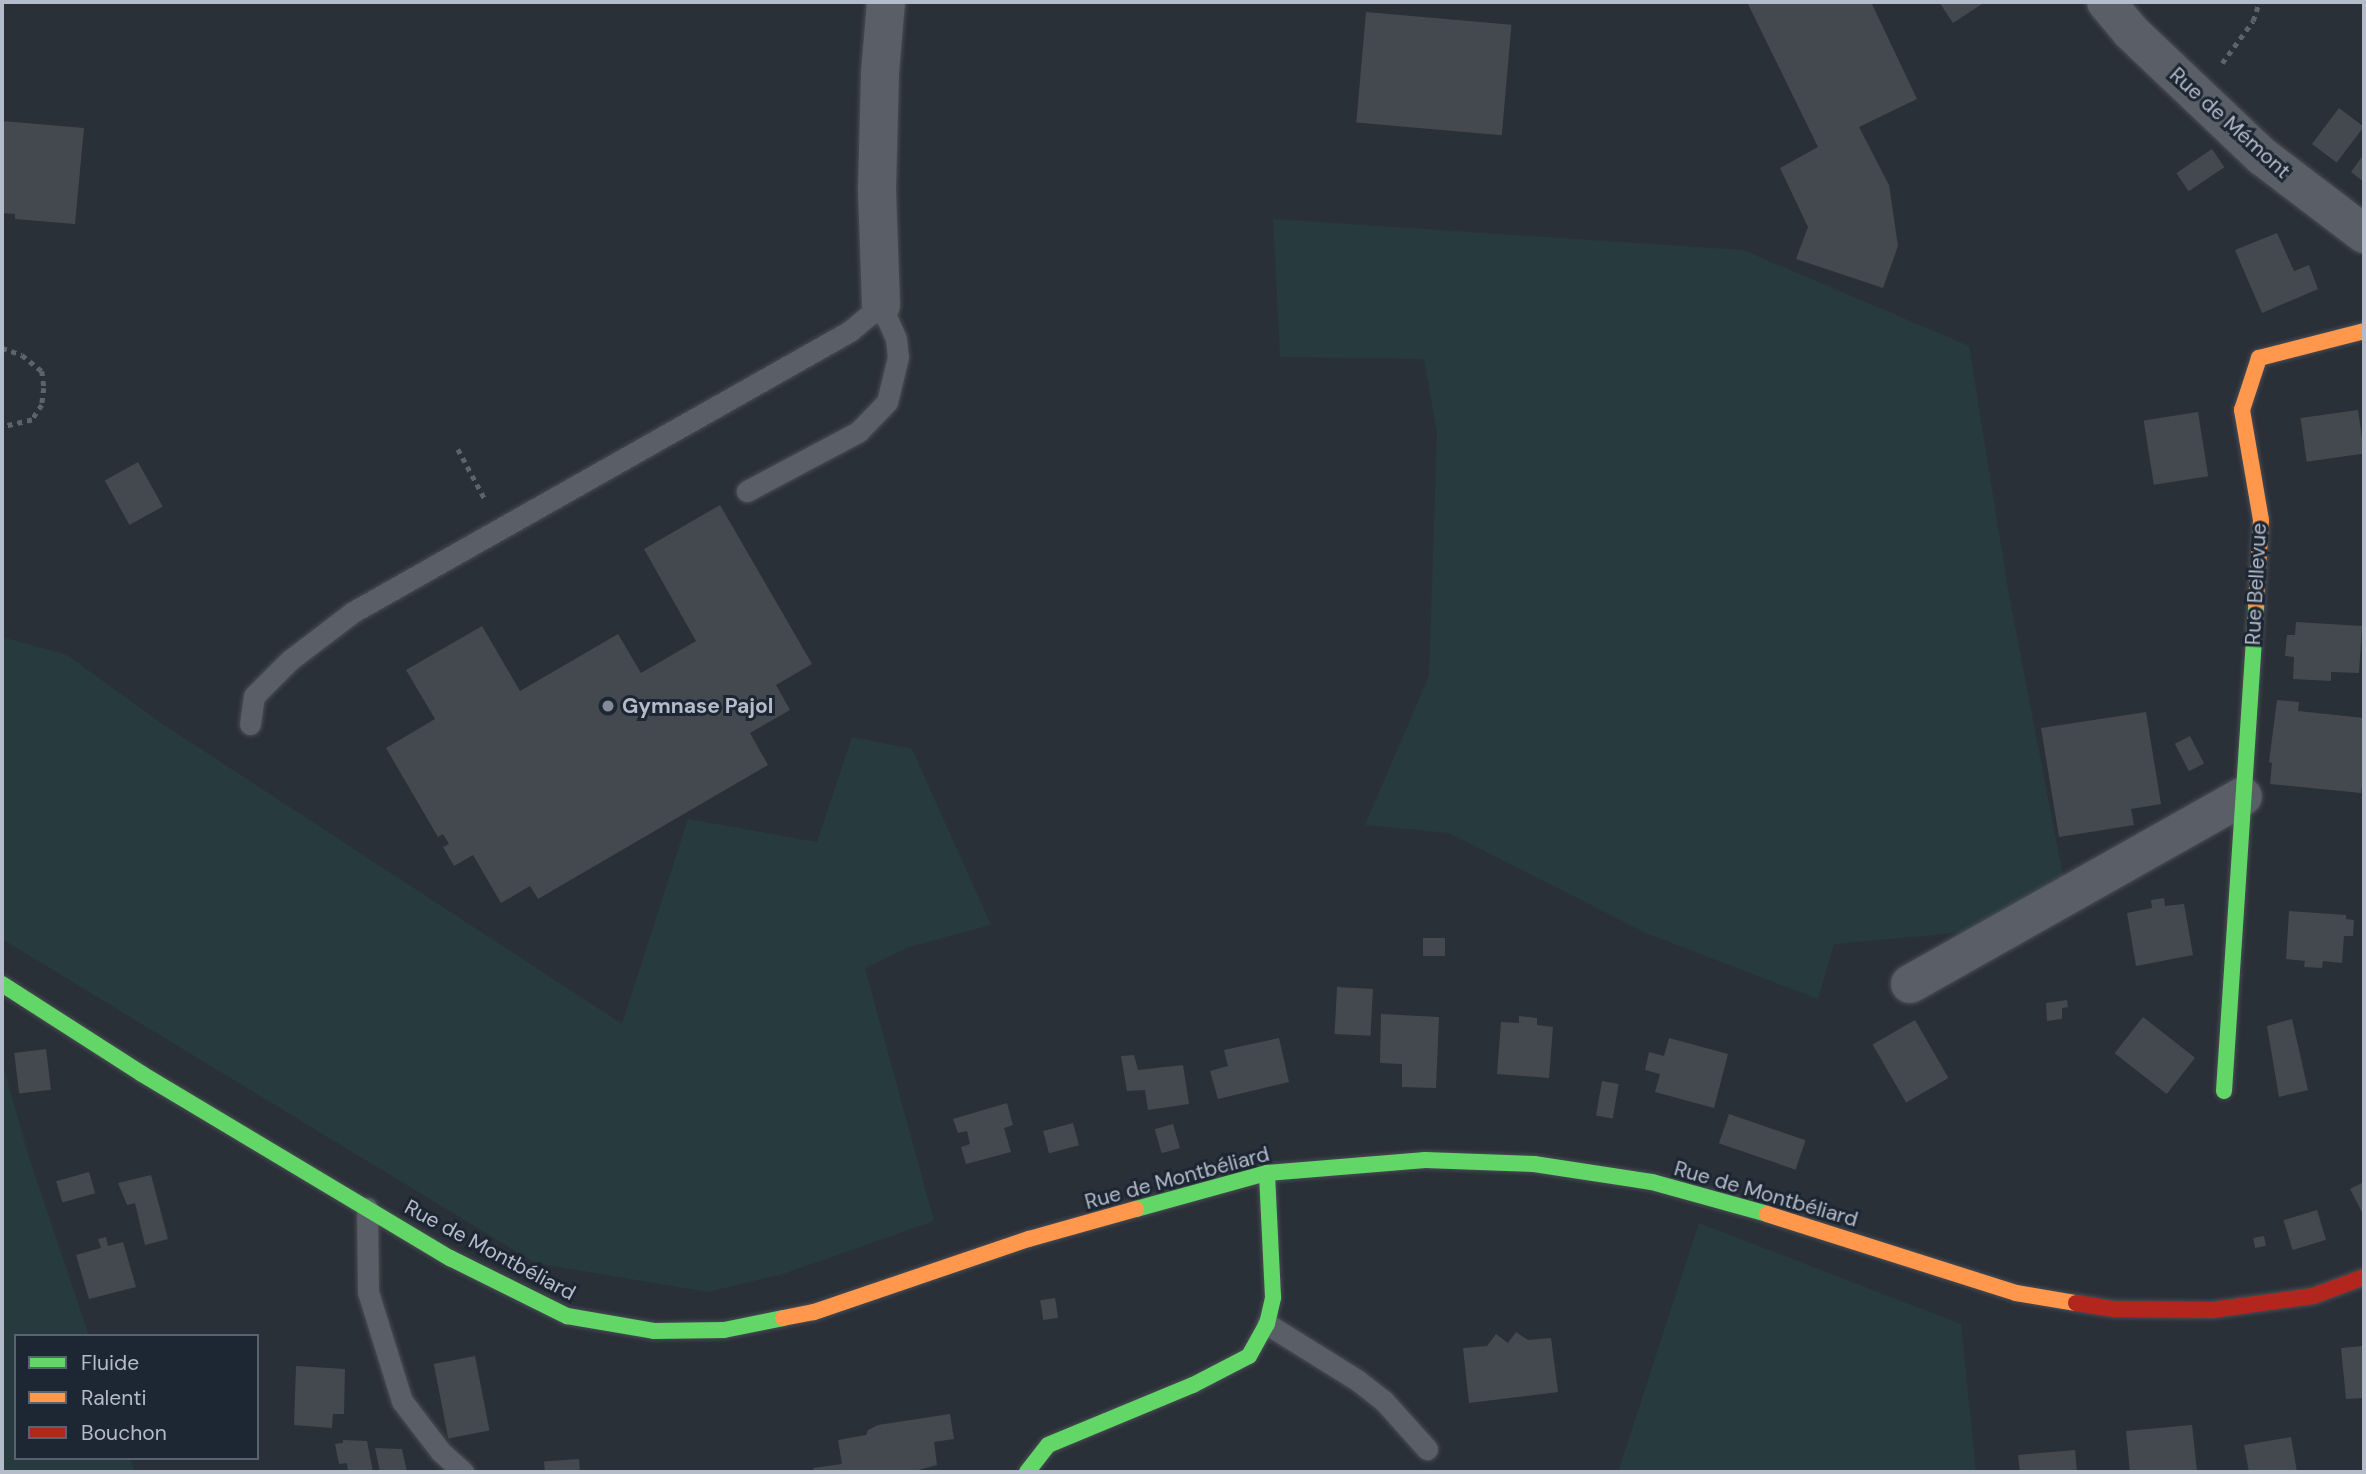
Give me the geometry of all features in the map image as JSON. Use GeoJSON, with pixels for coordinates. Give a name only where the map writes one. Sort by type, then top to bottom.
{"type":"FeatureCollection","features":[{"type":"Feature","properties":{"kind":"street"},"geometry":{"type":"LineString","coordinates":[[881,306],[877,189],[880,73],[886,2]]}},
{"type":"Feature","properties":{"kind":"street","name":"Rue de Mémont"},"geometry":{"type":"LineString","coordinates":[[2106,2],[2130,32],[2263,157],[2364,234]]}},
{"type":"Feature","properties":{"kind":"street","name":"Rue Bellevue"},"geometry":{"type":"LineString","coordinates":[[2224,1091],[2261,520],[2242,410],[2259,358],[2364,331]]}},
{"type":"Feature","properties":{"kind":"street"},"geometry":{"type":"LineString","coordinates":[[1910,984],[2243,796]]}},
{"type":"Feature","properties":{"kind":"street","name":"Rue de Montbéliard"},"geometry":{"type":"LineString","coordinates":[[2,984],[142,1073],[450,1258],[567,1316],[654,1331],[724,1330],[814,1312],[1029,1239],[1266,1173],[1425,1160],[1534,1164],[1652,1182],[1774,1216],[2016,1293],[2114,1309],[2212,1310],[2314,1296],[2364,1277]]}},
{"type":"Feature","properties":{"kind":"street"},"geometry":{"type":"LineString","coordinates":[[1027,1472],[1048,1445],[1192,1385],[1249,1356],[1267,1324],[1273,1297],[1266,1173]]}},
{"type":"Feature","properties":{"kind":"lane"},"geometry":{"type":"LineString","coordinates":[[250,724],[254,696],[290,660],[354,612],[856,327],[881,306],[896,339],[898,357],[887,402],[858,432],[747,491]]}},
{"type":"Feature","properties":{"kind":"lane"},"geometry":{"type":"LineString","coordinates":[[367,1208],[368,1292],[402,1401],[441,1452],[463,1472]]}},
{"type":"Feature","properties":{"kind":"lane"},"geometry":{"type":"LineString","coordinates":[[1267,1324],[1357,1380],[1382,1401],[1427,1449]]}},
{"type":"Feature","properties":{"kind":"path"},"geometry":{"type":"LineString","coordinates":[[2198,96],[2253,21],[2259,2]]}},
{"type":"Feature","properties":{"kind":"path"},"geometry":{"type":"LineString","coordinates":[[2,348],[22,355],[42,371],[44,388],[42,405],[32,420],[2,427]]}},
{"type":"Feature","properties":{"kind":"path"},"geometry":{"type":"LineString","coordinates":[[458,449],[500,528]]}},
{"type":"Feature","properties":{"kind":"green space"},"geometry":{"type":"Polygon","coordinates":[[[1273,219],[1743,250],[1969,346],[2009,595],[2063,876],[1966,932],[1834,944],[1818,999],[1646,933],[1449,833],[1365,825],[1429,676],[1437,433],[1424,359],[1280,357],[1273,219]]]}},
{"type":"Feature","properties":{"kind":"green space"},"geometry":{"type":"Polygon","coordinates":[[[2,637],[67,655],[164,725],[622,1024],[688,819],[817,842],[852,737],[912,749],[991,925],[909,947],[865,968],[934,1221],[783,1274],[708,1292],[535,1263],[2,939],[2,637]]]}},
{"type":"Feature","properties":{"kind":"green space"},"geometry":{"type":"Polygon","coordinates":[[[2,1062],[29,1157],[88,1334],[14,1334],[14,1460],[131,1460],[135,1472],[2,1472],[2,1062]]]}},
{"type":"Feature","properties":{"kind":"green space"},"geometry":{"type":"Polygon","coordinates":[[[1699,1223],[1961,1324],[1976,1472],[1618,1472],[1699,1223]]]}},
{"type":"Feature","properties":{"kind":"building"},"geometry":{"type":"Polygon","coordinates":[[[1747,2],[1871,2],[1917,99],[1859,127],[1889,185],[1898,246],[1883,288],[1796,259],[1808,227],[1780,168],[1818,147],[1747,2]]]}},
{"type":"Feature","properties":{"kind":"building"},"geometry":{"type":"Polygon","coordinates":[[[1939,2],[1985,2],[1953,23],[1939,2]]]}},
{"type":"Feature","properties":{"kind":"building"},"geometry":{"type":"Polygon","coordinates":[[[1366,12],[1511,25],[1502,135],[1356,123],[1366,12]]]}},
{"type":"Feature","properties":{"kind":"building"},"geometry":{"type":"Polygon","coordinates":[[[2339,108],[2364,127],[2337,163],[2312,144],[2339,108]]]}},
{"type":"Feature","properties":{"kind":"building"},"geometry":{"type":"Polygon","coordinates":[[[2,121],[84,128],[75,224],[15,219],[15,214],[2,213],[2,121]]]}},
{"type":"Feature","properties":{"kind":"building"},"geometry":{"type":"Polygon","coordinates":[[[2212,149],[2224,167],[2189,191],[2176,173],[2212,149]]]}},
{"type":"Feature","properties":{"kind":"building"},"geometry":{"type":"Polygon","coordinates":[[[2364,154],[2364,182],[2351,172],[2364,154]]]}},
{"type":"Feature","properties":{"kind":"building"},"geometry":{"type":"Polygon","coordinates":[[[2277,233],[2294,271],[2309,265],[2318,289],[2262,313],[2235,250],[2277,233]]]}},
{"type":"Feature","properties":{"kind":"building"},"geometry":{"type":"Polygon","coordinates":[[[2358,410],[2364,454],[2307,462],[2301,418],[2358,410]]]}},
{"type":"Feature","properties":{"kind":"building"},"geometry":{"type":"Polygon","coordinates":[[[2198,412],[2208,476],[2154,485],[2144,421],[2198,412]]]}},
{"type":"Feature","properties":{"kind":"building"},"geometry":{"type":"Polygon","coordinates":[[[138,462],[163,507],[129,525],[105,480],[138,462]]]}},
{"type":"Feature","properties":{"kind":"building","name":"Gymnase Pajol"},"geometry":{"type":"Polygon","coordinates":[[[720,505],[812,664],[776,685],[790,710],[750,733],[768,765],[538,899],[530,886],[501,903],[473,855],[454,866],[443,847],[449,844],[443,834],[438,837],[386,748],[435,719],[406,670],[482,626],[520,691],[618,634],[641,673],[696,641],[644,549],[720,505]]]}},
{"type":"Feature","properties":{"kind":"building"},"geometry":{"type":"Polygon","coordinates":[[[2296,622],[2362,626],[2359,673],[2331,672],[2331,681],[2293,679],[2294,657],[2285,656],[2287,635],[2295,635],[2296,622]]]}},
{"type":"Feature","properties":{"kind":"building"},"geometry":{"type":"Polygon","coordinates":[[[2277,700],[2299,702],[2298,711],[2364,718],[2361,793],[2270,784],[2272,763],[2269,762],[2277,700]]]}},
{"type":"Feature","properties":{"kind":"building"},"geometry":{"type":"Polygon","coordinates":[[[2146,712],[2161,804],[2131,809],[2134,825],[2059,837],[2041,728],[2146,712]]]}},
{"type":"Feature","properties":{"kind":"building"},"geometry":{"type":"Polygon","coordinates":[[[2190,736],[2204,764],[2189,771],[2175,744],[2190,736]]]}},
{"type":"Feature","properties":{"kind":"building"},"geometry":{"type":"Polygon","coordinates":[[[2164,898],[2165,906],[2184,904],[2193,955],[2136,966],[2127,913],[2152,908],[2151,900],[2164,898]]]}},
{"type":"Feature","properties":{"kind":"building"},"geometry":{"type":"Polygon","coordinates":[[[2289,911],[2346,915],[2346,919],[2354,920],[2353,936],[2344,936],[2342,963],[2323,961],[2322,968],[2304,967],[2305,961],[2286,959],[2289,911]]]}},
{"type":"Feature","properties":{"kind":"building"},"geometry":{"type":"Polygon","coordinates":[[[1423,938],[1445,938],[1445,956],[1423,956],[1423,938]]]}},
{"type":"Feature","properties":{"kind":"building"},"geometry":{"type":"Polygon","coordinates":[[[1337,987],[1373,989],[1370,1036],[1335,1034],[1337,987]]]}},
{"type":"Feature","properties":{"kind":"building"},"geometry":{"type":"Polygon","coordinates":[[[2067,1000],[2068,1007],[2062,1008],[2062,1019],[2047,1021],[2046,1003],[2067,1000]]]}},
{"type":"Feature","properties":{"kind":"building"},"geometry":{"type":"Polygon","coordinates":[[[1381,1014],[1439,1017],[1436,1088],[1402,1087],[1402,1064],[1380,1063],[1381,1014]]]}},
{"type":"Feature","properties":{"kind":"building"},"geometry":{"type":"Polygon","coordinates":[[[1519,1016],[1537,1018],[1537,1025],[1553,1027],[1549,1078],[1497,1074],[1501,1022],[1519,1023],[1519,1016]]]}},
{"type":"Feature","properties":{"kind":"building"},"geometry":{"type":"Polygon","coordinates":[[[2143,1017],[2195,1058],[2167,1094],[2115,1053],[2143,1017]]]}},
{"type":"Feature","properties":{"kind":"building"},"geometry":{"type":"Polygon","coordinates":[[[2292,1019],[2308,1090],[2279,1097],[2267,1026],[2292,1019]]]}},
{"type":"Feature","properties":{"kind":"building"},"geometry":{"type":"Polygon","coordinates":[[[1915,1020],[1948,1078],[1906,1103],[1873,1044],[1915,1020]]]}},
{"type":"Feature","properties":{"kind":"building"},"geometry":{"type":"Polygon","coordinates":[[[1279,1038],[1289,1082],[1218,1099],[1210,1071],[1228,1066],[1224,1050],[1279,1038]]]}},
{"type":"Feature","properties":{"kind":"building"},"geometry":{"type":"Polygon","coordinates":[[[1669,1038],[1728,1054],[1714,1108],[1655,1092],[1660,1074],[1645,1070],[1649,1052],[1664,1056],[1669,1038]]]}},
{"type":"Feature","properties":{"kind":"building"},"geometry":{"type":"Polygon","coordinates":[[[46,1049],[51,1090],[19,1094],[14,1053],[46,1049]]]}},
{"type":"Feature","properties":{"kind":"building"},"geometry":{"type":"Polygon","coordinates":[[[1134,1055],[1138,1070],[1183,1065],[1189,1104],[1148,1110],[1145,1090],[1127,1091],[1121,1056],[1134,1055]]]}},
{"type":"Feature","properties":{"kind":"building"},"geometry":{"type":"Polygon","coordinates":[[[1602,1081],[1619,1084],[1613,1118],[1596,1115],[1602,1081]]]}},
{"type":"Feature","properties":{"kind":"building"},"geometry":{"type":"Polygon","coordinates":[[[1007,1103],[1013,1125],[1004,1128],[1011,1152],[966,1164],[961,1147],[970,1144],[967,1131],[958,1133],[953,1119],[1007,1103]]]}},
{"type":"Feature","properties":{"kind":"building"},"geometry":{"type":"Polygon","coordinates":[[[1729,1114],[1806,1140],[1795,1170],[1719,1143],[1729,1114]]]}},
{"type":"Feature","properties":{"kind":"building"},"geometry":{"type":"Polygon","coordinates":[[[1073,1123],[1079,1145],[1049,1153],[1043,1131],[1073,1123]]]}},
{"type":"Feature","properties":{"kind":"building"},"geometry":{"type":"Polygon","coordinates":[[[1173,1124],[1180,1148],[1162,1153],[1155,1129],[1173,1124]]]}},
{"type":"Feature","properties":{"kind":"building"},"geometry":{"type":"Polygon","coordinates":[[[89,1172],[95,1193],[62,1203],[56,1181],[89,1172]]]}},
{"type":"Feature","properties":{"kind":"building"},"geometry":{"type":"Polygon","coordinates":[[[151,1175],[168,1239],[145,1245],[135,1203],[127,1205],[118,1183],[151,1175]]]}},
{"type":"Feature","properties":{"kind":"building"},"geometry":{"type":"Polygon","coordinates":[[[2364,1182],[2364,1216],[2350,1189],[2364,1182]]]}},
{"type":"Feature","properties":{"kind":"building"},"geometry":{"type":"Polygon","coordinates":[[[2317,1210],[2326,1240],[2293,1250],[2284,1220],[2317,1210]]]}},
{"type":"Feature","properties":{"kind":"building"},"geometry":{"type":"Polygon","coordinates":[[[2264,1236],[2266,1246],[2255,1248],[2253,1238],[2264,1236]]]}},
{"type":"Feature","properties":{"kind":"building"},"geometry":{"type":"Polygon","coordinates":[[[106,1237],[108,1246],[123,1242],[136,1287],[89,1299],[76,1255],[101,1248],[98,1239],[106,1237]]]}},
{"type":"Feature","properties":{"kind":"building"},"geometry":{"type":"Polygon","coordinates":[[[1055,1298],[1058,1318],[1043,1320],[1040,1300],[1055,1298]]]}},
{"type":"Feature","properties":{"kind":"building"},"geometry":{"type":"Polygon","coordinates":[[[1516,1332],[1528,1340],[1551,1338],[1558,1392],[1469,1403],[1463,1348],[1487,1346],[1496,1334],[1508,1343],[1516,1332]]]}},
{"type":"Feature","properties":{"kind":"building"},"geometry":{"type":"Polygon","coordinates":[[[2364,1346],[2364,1398],[2346,1399],[2341,1348],[2364,1346]]]}},
{"type":"Feature","properties":{"kind":"building"},"geometry":{"type":"Polygon","coordinates":[[[475,1356],[490,1431],[448,1439],[434,1364],[475,1356]]]}},
{"type":"Feature","properties":{"kind":"building"},"geometry":{"type":"Polygon","coordinates":[[[296,1366],[345,1369],[344,1414],[333,1414],[332,1428],[294,1425],[296,1366]]]}},
{"type":"Feature","properties":{"kind":"building"},"geometry":{"type":"Polygon","coordinates":[[[950,1414],[954,1439],[934,1442],[937,1465],[911,1472],[814,1472],[813,1468],[842,1464],[838,1440],[866,1435],[868,1430],[878,1425],[950,1414]]]}},
{"type":"Feature","properties":{"kind":"building"},"geometry":{"type":"Polygon","coordinates":[[[2192,1425],[2197,1472],[2130,1472],[2126,1431],[2192,1425]]]}},
{"type":"Feature","properties":{"kind":"building"},"geometry":{"type":"Polygon","coordinates":[[[2291,1437],[2297,1472],[2249,1472],[2244,1445],[2291,1437]]]}},
{"type":"Feature","properties":{"kind":"building"},"geometry":{"type":"Polygon","coordinates":[[[343,1440],[367,1441],[373,1472],[348,1472],[347,1463],[339,1464],[335,1444],[343,1443],[343,1440]]]}},
{"type":"Feature","properties":{"kind":"building"},"geometry":{"type":"Polygon","coordinates":[[[375,1448],[402,1449],[407,1472],[380,1472],[375,1448]]]}},
{"type":"Feature","properties":{"kind":"building"},"geometry":{"type":"Polygon","coordinates":[[[2075,1450],[2077,1472],[2020,1472],[2018,1455],[2075,1450]]]}},
{"type":"Feature","properties":{"kind":"building"},"geometry":{"type":"Polygon","coordinates":[[[579,1459],[580,1472],[545,1472],[544,1461],[579,1459]]]}},
{"type":"Feature","properties":{"kind":"traffic: fast"},"geometry":{"type":"LineString","coordinates":[[2224,1091],[2256,604]]}},
{"type":"Feature","properties":{"kind":"traffic: fast"},"geometry":{"type":"LineString","coordinates":[[2,984],[142,1074],[450,1258],[567,1316],[654,1331],[724,1330],[783,1318]]}},
{"type":"Feature","properties":{"kind":"traffic: fast"},"geometry":{"type":"LineString","coordinates":[[1136,1209],[1267,1173],[1425,1160],[1534,1164],[1652,1182],[1767,1214]]}},
{"type":"Feature","properties":{"kind":"traffic: fast"},"geometry":{"type":"LineString","coordinates":[[1027,1472],[1048,1445],[1193,1385],[1249,1356],[1267,1324],[1273,1297],[1267,1173]]}},
{"type":"Feature","properties":{"kind":"traffic: slow"},"geometry":{"type":"LineString","coordinates":[[2256,604],[2261,520],[2242,410],[2259,358],[2364,331]]}},
{"type":"Feature","properties":{"kind":"traffic: slow"},"geometry":{"type":"LineString","coordinates":[[783,1318],[814,1312],[1029,1239],[1136,1209]]}},
{"type":"Feature","properties":{"kind":"traffic: slow"},"geometry":{"type":"LineString","coordinates":[[1767,1214],[2016,1293],[2076,1303]]}},
{"type":"Feature","properties":{"kind":"traffic: jam"},"geometry":{"type":"LineString","coordinates":[[2076,1303],[2114,1309],[2212,1310],[2313,1296],[2364,1277]]}},
{"type":"Feature","properties":{"kind":"place","name":"Gymnase Pajol"},"geometry":{"type":"Point","coordinates":[608,706]}}]}
